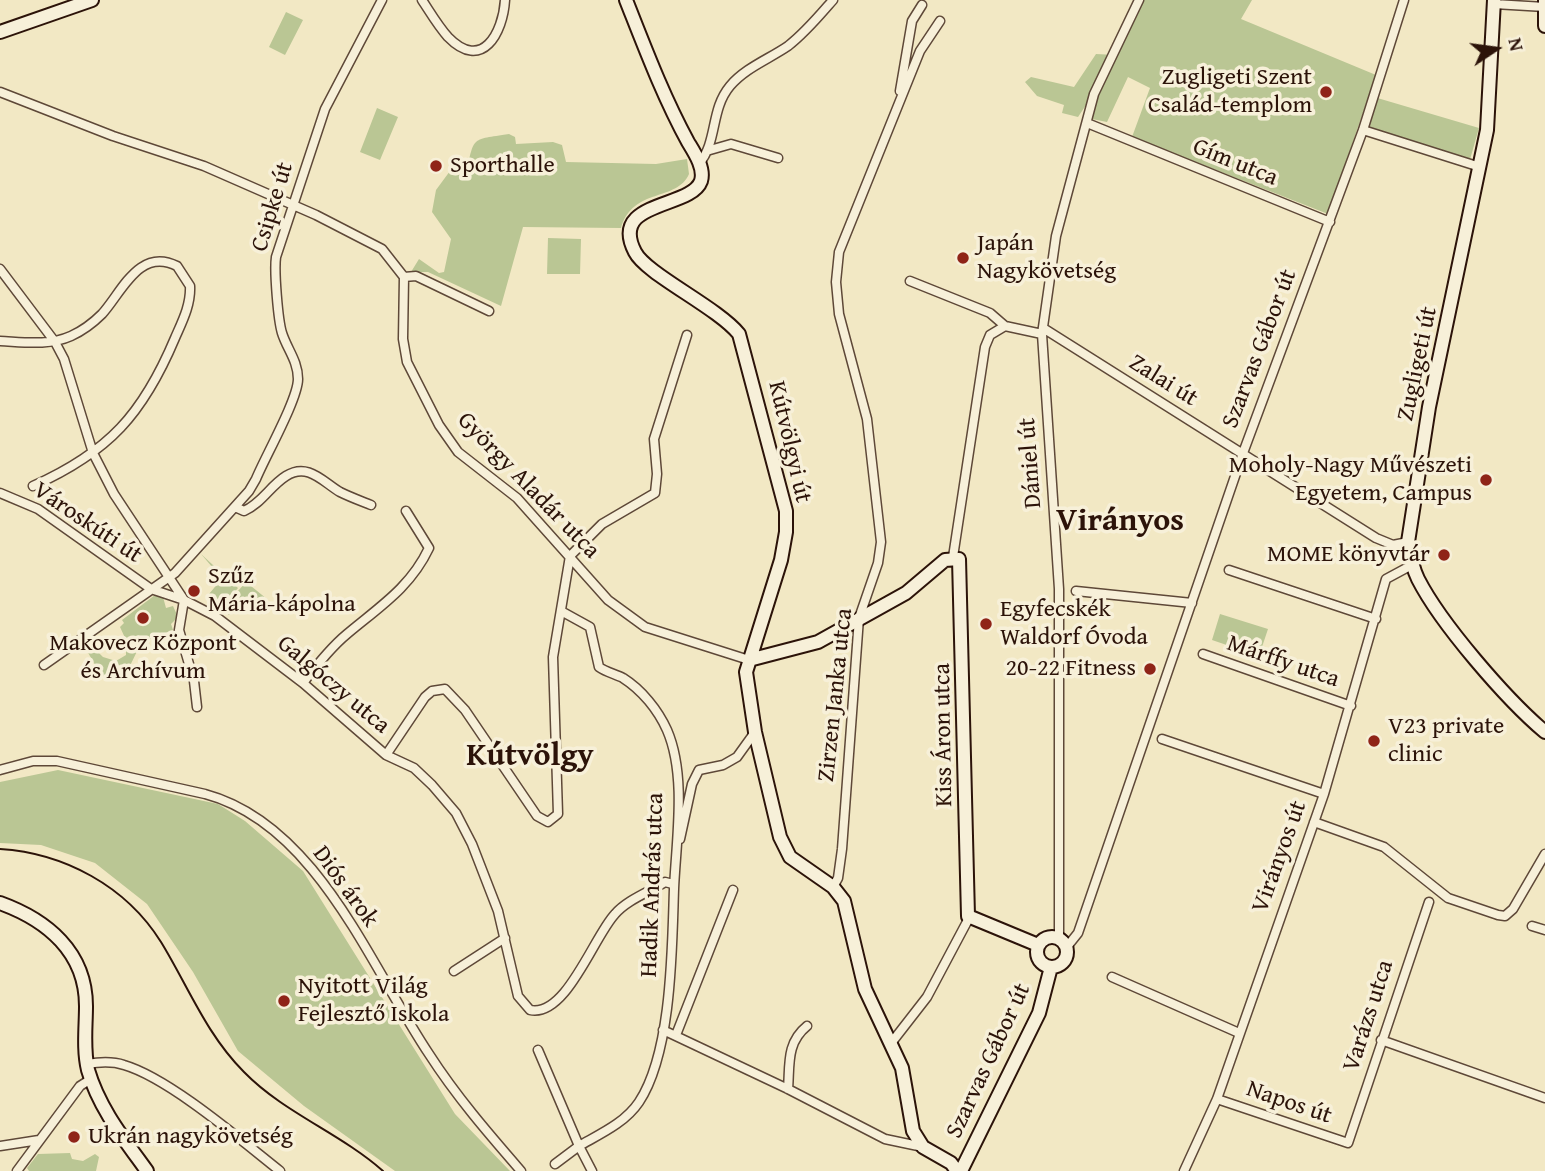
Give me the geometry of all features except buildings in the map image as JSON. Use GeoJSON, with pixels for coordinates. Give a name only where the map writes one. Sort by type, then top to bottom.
{"type":"FeatureCollection","features":[{"type":"Feature","properties":{"kind":"street"},"geometry":{"type":"LineString","coordinates":[[0,32],[92,0]]}},
{"type":"Feature","properties":{"kind":"street","name":"Csipke út"},"geometry":{"type":"LineString","coordinates":[[44,665],[169,577],[235,507],[256,479],[297,384],[297,368],[280,325],[280,301],[274,272],[292,205],[325,109],[382,0]]}},
{"type":"Feature","properties":{"kind":"street"},"geometry":{"type":"LineString","coordinates":[[422,0],[448,37],[458,46],[477,49],[491,43],[500,30],[505,0]]}},
{"type":"Feature","properties":{"kind":"street"},"geometry":{"type":"LineString","coordinates":[[626,0],[663,97],[699,164],[710,150],[717,109],[729,87],[744,73],[796,38],[834,0]]}},
{"type":"Feature","properties":{"kind":"street","name":"Dániel út"},"geometry":{"type":"LineString","coordinates":[[1063,944],[1059,589],[1042,331],[1056,236],[1094,94],[1139,0]]}},
{"type":"Feature","properties":{"kind":"street","name":"Szarvas Gábor út"},"geometry":{"type":"LineString","coordinates":[[1063,944],[1078,933],[1243,453],[1363,130],[1404,0]]}},
{"type":"Feature","properties":{"kind":"street"},"geometry":{"type":"LineString","coordinates":[[1545,0],[1545,26]]}},
{"type":"Feature","properties":{"kind":"street"},"geometry":{"type":"LineString","coordinates":[[1494,2],[1545,7]]}},
{"type":"Feature","properties":{"kind":"street","name":"Zugligeti út"},"geometry":{"type":"LineString","coordinates":[[1494,2],[1487,130],[1429,407],[1408,542],[1412,565],[1425,592],[1504,693],[1545,732]]}},
{"type":"Feature","properties":{"kind":"street","name":"Zirzen Janka utca"},"geometry":{"type":"LineString","coordinates":[[898,104],[912,21],[922,5]]}},
{"type":"Feature","properties":{"kind":"street","name":"Zirzen Janka utca"},"geometry":{"type":"LineString","coordinates":[[833,887],[838,878],[842,849],[859,618],[878,564],[880,529],[867,419],[839,314],[837,267],[839,253],[920,51],[940,21]]}},
{"type":"Feature","properties":{"kind":"street"},"geometry":{"type":"LineString","coordinates":[[0,92],[113,136],[204,166],[292,205],[382,249],[404,277],[416,276],[489,311]]}},
{"type":"Feature","properties":{"kind":"street","name":"Gím utca"},"geometry":{"type":"LineString","coordinates":[[1087,123],[1330,222]]}},
{"type":"Feature","properties":{"kind":"street"},"geometry":{"type":"LineString","coordinates":[[1363,130],[1480,167]]}},
{"type":"Feature","properties":{"kind":"street"},"geometry":{"type":"LineString","coordinates":[[710,150],[731,144],[778,158]]}},
{"type":"Feature","properties":{"kind":"street","name":"Kútvölgyi út"},"geometry":{"type":"LineString","coordinates":[[699,164],[702,179],[697,188],[643,213],[634,223],[631,242],[640,260],[724,318],[739,334],[744,345],[785,502],[786,533],[781,560],[746,672],[755,732],[786,851],[797,864],[833,887]]}},
{"type":"Feature","properties":{"kind":"street"},"geometry":{"type":"LineString","coordinates":[[0,341],[55,342],[95,320],[140,267],[160,261],[169,262],[187,277],[189,302],[162,369],[126,424],[93,453],[33,486]]}},
{"type":"Feature","properties":{"kind":"street"},"geometry":{"type":"LineString","coordinates":[[0,269],[55,342],[64,359],[93,453],[114,494],[184,600],[179,630],[194,681],[197,707]]}},
{"type":"Feature","properties":{"kind":"street","name":"György Aladár utca"},"geometry":{"type":"LineString","coordinates":[[404,277],[404,352],[412,376],[439,425],[458,452],[517,498],[608,600],[645,627],[749,660]]}},
{"type":"Feature","properties":{"kind":"street","name":"Zalai út"},"geometry":{"type":"LineString","coordinates":[[910,281],[990,313],[1004,326],[1042,331],[1243,453],[1376,538],[1393,545],[1408,542]]}},
{"type":"Feature","properties":{"kind":"street"},"geometry":{"type":"LineString","coordinates":[[749,660],[818,642],[906,593],[953,557],[985,347],[990,335],[1004,326]]}},
{"type":"Feature","properties":{"kind":"street"},"geometry":{"type":"LineString","coordinates":[[570,556],[602,524],[655,493],[657,474],[654,439],[687,335]]}},
{"type":"Feature","properties":{"kind":"street","name":"Csipke út"},"geometry":{"type":"LineString","coordinates":[[235,507],[244,511],[258,505],[286,475],[300,471],[314,473],[340,492],[371,505]]}},
{"type":"Feature","properties":{"kind":"street","name":"Városkúti út"},"geometry":{"type":"LineString","coordinates":[[0,493],[38,509],[151,589],[184,600]]}},
{"type":"Feature","properties":{"kind":"street"},"geometry":{"type":"LineString","coordinates":[[303,683],[346,635],[392,599],[422,562],[429,548],[406,511]]}},
{"type":"Feature","properties":{"kind":"street","name":"Galgóczy utca"},"geometry":{"type":"LineString","coordinates":[[184,600],[215,615],[303,683],[386,755],[425,697],[432,691],[445,689],[465,710],[543,821],[553,819],[559,806],[553,657],[570,556]]}},
{"type":"Feature","properties":{"kind":"street","name":"Kiss Áron utca"},"geometry":{"type":"LineString","coordinates":[[953,557],[961,562],[969,918]]}},
{"type":"Feature","properties":{"kind":"street","name":"Virányos út"},"geometry":{"type":"LineString","coordinates":[[1184,1171],[1217,1099],[1324,794],[1386,579],[1394,572],[1412,565]]}},
{"type":"Feature","properties":{"kind":"street"},"geometry":{"type":"LineString","coordinates":[[1230,570],[1376,619]]}},
{"type":"Feature","properties":{"kind":"street"},"geometry":{"type":"LineString","coordinates":[[1076,591],[1192,603]]}},
{"type":"Feature","properties":{"kind":"street","name":"Hadik András utca"},"geometry":{"type":"LineString","coordinates":[[555,1164],[624,1119],[639,1102],[653,1066],[663,1030],[679,841],[676,769],[666,729],[654,708],[636,689],[625,679],[599,667],[590,626],[561,611]]}},
{"type":"Feature","properties":{"kind":"street","name":"Márffy utca"},"geometry":{"type":"LineString","coordinates":[[1203,654],[1351,706]]}},
{"type":"Feature","properties":{"kind":"street"},"geometry":{"type":"LineString","coordinates":[[679,841],[687,820],[692,784],[699,771],[723,765],[737,757],[755,732]]}},
{"type":"Feature","properties":{"kind":"street"},"geometry":{"type":"LineString","coordinates":[[1162,739],[1324,794]]}},
{"type":"Feature","properties":{"kind":"street"},"geometry":{"type":"LineString","coordinates":[[386,755],[414,768],[456,813],[476,855],[505,938],[520,1002],[536,1011],[557,1001],[615,913],[665,882],[674,884],[674,888]]}},
{"type":"Feature","properties":{"kind":"street","name":"Diós árok"},"geometry":{"type":"LineString","coordinates":[[0,771],[33,761],[57,761],[135,777],[222,799],[282,839],[320,878],[428,1052],[474,1116],[521,1171]]}},
{"type":"Feature","properties":{"kind":"street"},"geometry":{"type":"LineString","coordinates":[[1314,822],[1384,847],[1448,898],[1505,916],[1513,909],[1545,854]]}},
{"type":"Feature","properties":{"kind":"street"},"geometry":{"type":"LineString","coordinates":[[1425,882],[1429,902],[1448,898]]}},
{"type":"Feature","properties":{"kind":"street"},"geometry":{"type":"LineString","coordinates":[[833,887],[844,901],[865,989],[902,1068],[913,1131],[923,1147]]}},
{"type":"Feature","properties":{"kind":"street"},"geometry":{"type":"LineString","coordinates":[[676,1035],[733,890]]}},
{"type":"Feature","properties":{"kind":"street","name":"Varázs utca"},"geometry":{"type":"LineString","coordinates":[[1348,1143],[1429,902]]}},
{"type":"Feature","properties":{"kind":"street"},"geometry":{"type":"LineString","coordinates":[[0,903],[50,929],[75,959],[85,987],[87,1063],[91,1079],[111,1121],[147,1171]]}},
{"type":"Feature","properties":{"kind":"street"},"geometry":{"type":"LineString","coordinates":[[892,1042],[927,997],[969,918],[1038,945]]}},
{"type":"Feature","properties":{"kind":"street"},"geometry":{"type":"LineString","coordinates":[[1532,926],[1545,930]]}},
{"type":"Feature","properties":{"kind":"street"},"geometry":{"type":"LineString","coordinates":[[454,971],[505,938]]}},
{"type":"Feature","properties":{"kind":"street"},"geometry":{"type":"LineString","coordinates":[[1048,938],[1063,944],[1063,962],[1051,967],[1039,959],[1038,945],[1048,938]]}},
{"type":"Feature","properties":{"kind":"street","name":"Szarvas Gábor út"},"geometry":{"type":"LineString","coordinates":[[959,1171],[1039,1013],[1051,967]]}},
{"type":"Feature","properties":{"kind":"street"},"geometry":{"type":"LineString","coordinates":[[1112,977],[1239,1033]]}},
{"type":"Feature","properties":{"kind":"street"},"geometry":{"type":"LineString","coordinates":[[788,1089],[789,1051],[799,1032],[807,1026]]}},
{"type":"Feature","properties":{"kind":"street"},"geometry":{"type":"LineString","coordinates":[[663,1030],[788,1089],[885,1139],[923,1147],[951,1163],[959,1171]]}},
{"type":"Feature","properties":{"kind":"street"},"geometry":{"type":"LineString","coordinates":[[1381,1040],[1545,1098]]}},
{"type":"Feature","properties":{"kind":"street"},"geometry":{"type":"LineString","coordinates":[[538,1050],[593,1171]]}},
{"type":"Feature","properties":{"kind":"street"},"geometry":{"type":"LineString","coordinates":[[87,1063],[120,1064],[144,1074],[218,1122],[279,1171]]}},
{"type":"Feature","properties":{"kind":"street"},"geometry":{"type":"LineString","coordinates":[[17,1171],[80,1086],[91,1079]]}},
{"type":"Feature","properties":{"kind":"street","name":"Napos út"},"geometry":{"type":"LineString","coordinates":[[1217,1099],[1348,1143]]}},
{"type":"Feature","properties":{"kind":"street"},"geometry":{"type":"LineString","coordinates":[[0,1146],[39,1140]]}},
{"type":"Feature","properties":{"kind":"green space"},"geometry":{"type":"Polygon","coordinates":[[[1143,0],[1252,0],[1241,19],[1376,75],[1328,214],[1132,137],[1150,88],[1128,77],[1107,122],[1092,119],[1094,108],[1086,105],[1078,117],[1062,113],[1064,105],[1037,96],[1025,82],[1031,77],[1074,87],[1096,54],[1116,55],[1143,0]]]}},
{"type":"Feature","properties":{"kind":"green space"},"geometry":{"type":"Polygon","coordinates":[[[286,12],[303,20],[285,55],[269,47],[286,12]]]}},
{"type":"Feature","properties":{"kind":"green space"},"geometry":{"type":"Polygon","coordinates":[[[1374,97],[1479,128],[1469,163],[1364,130],[1374,97]]]}},
{"type":"Feature","properties":{"kind":"green space"},"geometry":{"type":"Polygon","coordinates":[[[377,108],[398,117],[380,160],[360,152],[377,108]]]}},
{"type":"Feature","properties":{"kind":"green space"},"geometry":{"type":"Polygon","coordinates":[[[509,134],[515,137],[516,144],[553,142],[562,145],[566,162],[656,164],[687,159],[689,174],[683,183],[675,188],[635,206],[621,228],[523,227],[501,306],[428,272],[411,272],[419,259],[439,273],[444,272],[451,239],[432,212],[436,190],[450,171],[466,173],[476,142],[487,137],[509,134]]]}},
{"type":"Feature","properties":{"kind":"green space"},"geometry":{"type":"Polygon","coordinates":[[[548,238],[581,239],[580,274],[547,274],[548,238]]]}},
{"type":"Feature","properties":{"kind":"green space"},"geometry":{"type":"Polygon","coordinates":[[[201,554],[238,588],[221,608],[209,594],[219,582],[219,575],[201,554]]]}},
{"type":"Feature","properties":{"kind":"green space"},"geometry":{"type":"Polygon","coordinates":[[[246,582],[267,599],[259,602],[255,597],[238,604],[229,615],[222,609],[246,582]]]}},
{"type":"Feature","properties":{"kind":"green space"},"geometry":{"type":"Polygon","coordinates":[[[155,595],[163,597],[166,608],[173,606],[178,617],[171,624],[173,630],[141,643],[127,672],[107,679],[100,674],[86,649],[91,645],[103,657],[116,661],[126,655],[126,640],[120,627],[124,623],[122,620],[155,595]]]}},
{"type":"Feature","properties":{"kind":"green space"},"geometry":{"type":"Polygon","coordinates":[[[1220,614],[1268,629],[1259,656],[1212,640],[1220,614]]]}},
{"type":"Feature","properties":{"kind":"green space"},"geometry":{"type":"Polygon","coordinates":[[[58,770],[218,804],[245,821],[303,871],[455,1114],[510,1171],[395,1171],[304,1106],[238,1051],[193,972],[147,904],[95,863],[41,845],[0,843],[0,782],[58,770]]]}},
{"type":"Feature","properties":{"kind":"green space"},"geometry":{"type":"Polygon","coordinates":[[[70,1153],[72,1159],[83,1161],[95,1154],[99,1157],[96,1171],[29,1171],[27,1168],[38,1154],[70,1153]]]}},
{"type":"Feature","properties":{"kind":"tram line"},"geometry":{"type":"LineString","coordinates":[[0,849],[47,857],[70,865],[112,889],[130,904],[161,942],[208,1026],[244,1072],[277,1099],[349,1145],[383,1171]]}},
{"type":"Feature","properties":{"kind":"place","name":"Zugligeti Szent Család-templom"},"geometry":{"type":"Point","coordinates":[1326,92]}},
{"type":"Feature","properties":{"kind":"place","name":"Sporthalle"},"geometry":{"type":"Point","coordinates":[436,166]}},
{"type":"Feature","properties":{"kind":"place","name":"Japán Nagykövetség"},"geometry":{"type":"Point","coordinates":[963,258]}},
{"type":"Feature","properties":{"kind":"place","name":"Moholy-Nagy Művészeti Egyetem, Campus"},"geometry":{"type":"Point","coordinates":[1486,480]}},
{"type":"Feature","properties":{"kind":"place","name":"MOME könyvtár"},"geometry":{"type":"Point","coordinates":[1444,555]}},
{"type":"Feature","properties":{"kind":"place","name":"Szűz Mária-kápolna"},"geometry":{"type":"Point","coordinates":[194,591]}},
{"type":"Feature","properties":{"kind":"place","name":"Makovecz Központ és Archívum"},"geometry":{"type":"Point","coordinates":[143,618]}},
{"type":"Feature","properties":{"kind":"place","name":"Egyfecskék Waldorf Óvoda"},"geometry":{"type":"Point","coordinates":[986,624]}},
{"type":"Feature","properties":{"kind":"place","name":"20-22 Fitness"},"geometry":{"type":"Point","coordinates":[1150,669]}},
{"type":"Feature","properties":{"kind":"place","name":"V23 private clinic"},"geometry":{"type":"Point","coordinates":[1374,741]}},
{"type":"Feature","properties":{"kind":"place","name":"Nyitott Világ Fejlesztő Iskola"},"geometry":{"type":"Point","coordinates":[284,1001]}},
{"type":"Feature","properties":{"kind":"place","name":"Ukrán nagykövetség"},"geometry":{"type":"Point","coordinates":[74,1137]}},
{"type":"Feature","properties":{"kind":"district","name":"Virányos"},"geometry":{"type":"Point","coordinates":[1120,522]}},
{"type":"Feature","properties":{"kind":"district","name":"Kútvölgy"},"geometry":{"type":"Point","coordinates":[530,757]}}]}
